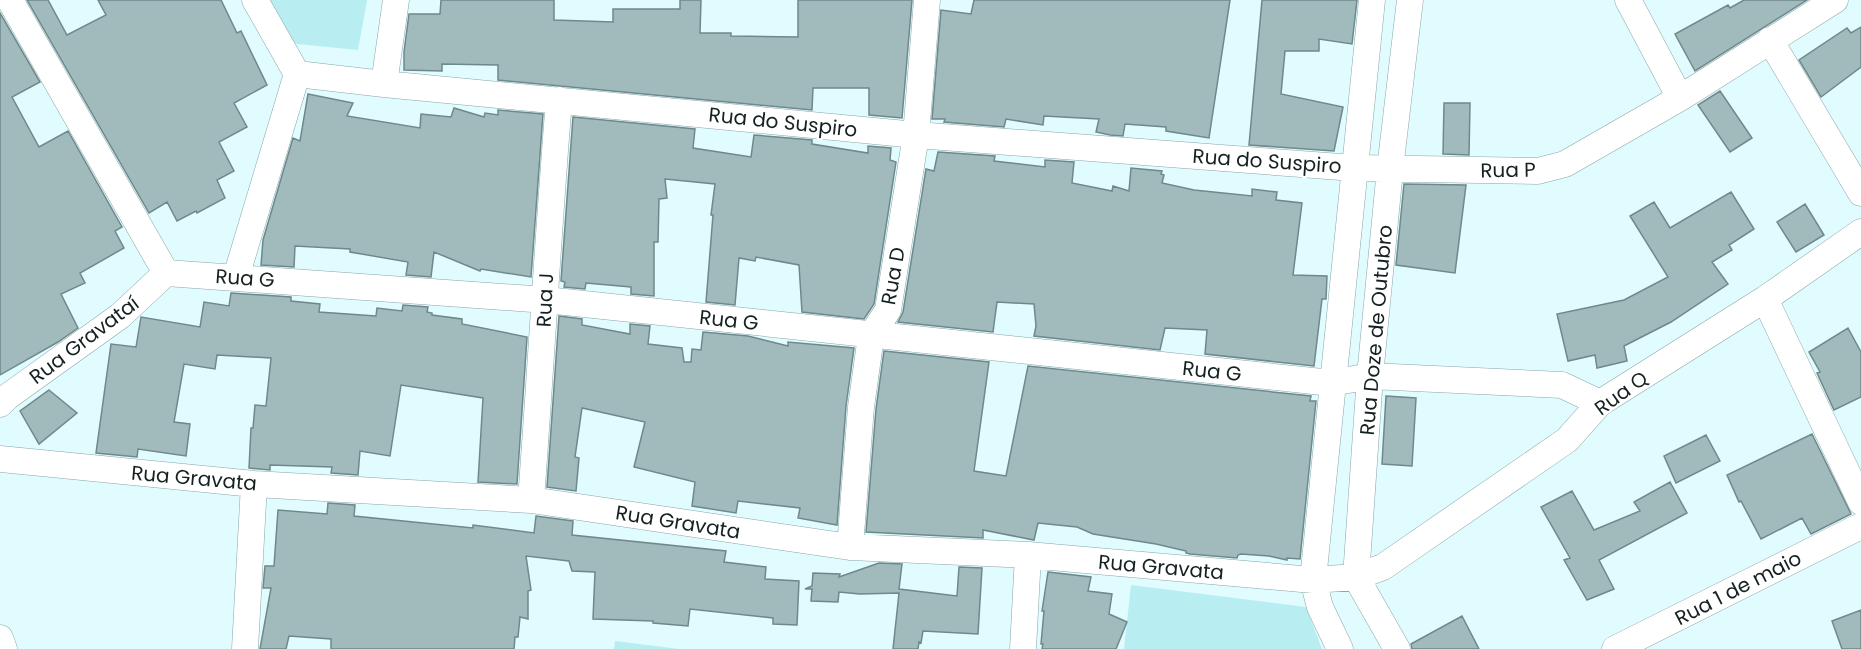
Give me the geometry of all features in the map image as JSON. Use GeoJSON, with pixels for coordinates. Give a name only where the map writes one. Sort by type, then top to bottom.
{"type":"FeatureCollection","features":[{"type":"Feature","properties":{"kind":"street"},"geometry":{"type":"LineString","coordinates":[[10,0],[166,273]]}},
{"type":"Feature","properties":{"kind":"street"},"geometry":{"type":"LineString","coordinates":[[236,277],[297,74],[255,0]]}},
{"type":"Feature","properties":{"kind":"street"},"geometry":{"type":"LineString","coordinates":[[384,84],[396,0]]}},
{"type":"Feature","properties":{"kind":"street","name":"Rua D"},"geometry":{"type":"LineString","coordinates":[[850,547],[861,407],[871,336],[888,310],[915,135],[927,0]]}},
{"type":"Feature","properties":{"kind":"street","name":"Rua Doze de Outubro"},"geometry":{"type":"LineString","coordinates":[[1340,649],[1320,607],[1313,580],[1372,0]]}},
{"type":"Feature","properties":{"kind":"street","name":"Rua Doze de Outubro"},"geometry":{"type":"LineString","coordinates":[[1356,577],[1390,169],[1410,0]]}},
{"type":"Feature","properties":{"kind":"street"},"geometry":{"type":"LineString","coordinates":[[1628,0],[1680,98]]}},
{"type":"Feature","properties":{"kind":"street","name":"Rua P"},"geometry":{"type":"LineString","coordinates":[[1354,168],[1538,171],[1565,164],[1680,98],[1835,0]]}},
{"type":"Feature","properties":{"kind":"street"},"geometry":{"type":"LineString","coordinates":[[1770,40],[1861,193]]}},
{"type":"Feature","properties":{"kind":"street","name":"Rua do Suspiro"},"geometry":{"type":"LineString","coordinates":[[297,74],[915,135],[1354,168]]}},
{"type":"Feature","properties":{"kind":"street","name":"Rua J"},"geometry":{"type":"LineString","coordinates":[[531,500],[559,100]]}},
{"type":"Feature","properties":{"kind":"street","name":"Rua Q"},"geometry":{"type":"LineString","coordinates":[[1356,577],[1383,567],[1567,440],[1600,403],[1765,299],[1861,232]]}},
{"type":"Feature","properties":{"kind":"street","name":"Rua G"},"geometry":{"type":"LineString","coordinates":[[166,273],[546,300],[1332,384],[1371,376],[1562,385],[1600,403]]}},
{"type":"Feature","properties":{"kind":"street","name":"Rua Gravataí"},"geometry":{"type":"LineString","coordinates":[[2,396],[120,316],[166,273]]}},
{"type":"Feature","properties":{"kind":"street"},"geometry":{"type":"LineString","coordinates":[[1765,299],[1861,502]]}},
{"type":"Feature","properties":{"kind":"street","name":"Rua Gravata"},"geometry":{"type":"LineString","coordinates":[[0,459],[254,484],[531,500],[850,547],[1028,555],[1313,580],[1356,577]]}},
{"type":"Feature","properties":{"kind":"street"},"geometry":{"type":"LineString","coordinates":[[245,649],[254,484]]}},
{"type":"Feature","properties":{"kind":"street","name":"Rua 1 de maio"},"geometry":{"type":"LineString","coordinates":[[1615,649],[1861,526]]}},
{"type":"Feature","properties":{"kind":"street"},"geometry":{"type":"LineString","coordinates":[[1023,649],[1028,555]]}},
{"type":"Feature","properties":{"kind":"street"},"geometry":{"type":"LineString","coordinates":[[1356,577],[1397,649]]}},
{"type":"Feature","properties":{"kind":"street"},"geometry":{"type":"LineString","coordinates":[[0,638],[4,649]]}},
{"type":"Feature","properties":{"kind":"shaded area"},"geometry":{"type":"Polygon","coordinates":[[[266,0],[367,0],[358,50],[288,43],[266,0]]]}},
{"type":"Feature","properties":{"kind":"shaded area"},"geometry":{"type":"Polygon","coordinates":[[[1131,585],[1306,607],[1322,649],[1124,649],[1131,585]]]}},
{"type":"Feature","properties":{"kind":"shaded area"},"geometry":{"type":"Polygon","coordinates":[[[615,641],[679,649],[614,649],[615,641]]]}},
{"type":"Feature","properties":{"kind":"building"},"geometry":{"type":"Polygon","coordinates":[[[27,0],[48,0],[67,35],[106,15],[98,0],[221,0],[237,33],[241,31],[267,85],[234,103],[247,127],[219,142],[234,171],[217,180],[225,198],[177,221],[167,202],[149,213],[27,0]]]}},
{"type":"Feature","properties":{"kind":"building"},"geometry":{"type":"Polygon","coordinates":[[[441,0],[554,0],[554,20],[613,22],[613,9],[680,9],[680,0],[701,0],[700,33],[798,37],[798,0],[912,0],[902,118],[869,115],[869,88],[813,88],[812,110],[498,80],[498,65],[442,64],[442,71],[404,70],[409,14],[440,14],[441,0]]]}},
{"type":"Feature","properties":{"kind":"building"},"geometry":{"type":"Polygon","coordinates":[[[974,0],[1230,0],[1209,138],[1166,131],[1166,127],[1125,124],[1123,136],[1110,135],[1096,132],[1099,119],[1044,116],[1043,125],[1006,119],[1004,127],[932,119],[941,10],[971,14],[974,0]]]}},
{"type":"Feature","properties":{"kind":"building"},"geometry":{"type":"Polygon","coordinates":[[[1262,0],[1357,0],[1352,44],[1319,39],[1319,51],[1285,51],[1281,94],[1343,107],[1334,151],[1249,145],[1262,0]]]}},
{"type":"Feature","properties":{"kind":"building"},"geometry":{"type":"Polygon","coordinates":[[[1744,0],[1807,0],[1695,71],[1675,34],[1728,5],[1730,8],[1744,0]]]}},
{"type":"Feature","properties":{"kind":"building"},"geometry":{"type":"Polygon","coordinates":[[[0,13],[40,82],[12,97],[39,147],[68,131],[122,227],[115,231],[124,248],[80,273],[85,283],[61,294],[78,328],[0,375],[0,13]]]}},
{"type":"Feature","properties":{"kind":"building"},"geometry":{"type":"Polygon","coordinates":[[[1861,27],[1861,67],[1821,97],[1799,60],[1847,28],[1851,33],[1861,27]]]}},
{"type":"Feature","properties":{"kind":"building"},"geometry":{"type":"Polygon","coordinates":[[[1720,91],[1752,138],[1730,152],[1698,105],[1720,91]]]}},
{"type":"Feature","properties":{"kind":"building"},"geometry":{"type":"Polygon","coordinates":[[[308,94],[353,103],[347,116],[420,128],[421,114],[451,117],[454,108],[484,117],[485,113],[498,115],[498,110],[543,114],[531,277],[481,269],[480,271],[434,252],[431,277],[406,275],[408,262],[350,252],[350,249],[295,246],[294,267],[261,265],[263,240],[293,138],[300,141],[308,94]]]}},
{"type":"Feature","properties":{"kind":"building"},"geometry":{"type":"Polygon","coordinates":[[[1444,103],[1470,103],[1469,155],[1443,154],[1444,103]]]}},
{"type":"Feature","properties":{"kind":"building"},"geometry":{"type":"Polygon","coordinates":[[[573,117],[695,129],[693,148],[751,157],[754,135],[812,140],[812,144],[868,153],[868,146],[891,148],[890,160],[896,162],[874,304],[864,319],[802,312],[799,265],[756,257],[755,261],[739,258],[735,305],[706,302],[715,184],[665,179],[667,198],[659,199],[658,242],[654,242],[654,296],[631,294],[631,287],[586,283],[585,289],[564,287],[565,282],[561,281],[573,117]]]}},
{"type":"Feature","properties":{"kind":"building"},"geometry":{"type":"Polygon","coordinates":[[[938,152],[995,156],[994,161],[1045,167],[1045,160],[1074,162],[1072,183],[1112,191],[1113,186],[1129,191],[1131,168],[1162,171],[1161,174],[1164,175],[1162,183],[1194,190],[1252,196],[1252,189],[1277,192],[1276,200],[1302,203],[1293,275],[1327,276],[1326,299],[1322,299],[1314,366],[1205,354],[1207,330],[1165,328],[1160,350],[1034,336],[1036,326],[1034,304],[997,302],[993,332],[898,322],[903,312],[926,169],[934,171],[938,152]]]}},
{"type":"Feature","properties":{"kind":"building"},"geometry":{"type":"Polygon","coordinates":[[[1404,184],[1466,185],[1455,273],[1396,265],[1404,184]]]}},
{"type":"Feature","properties":{"kind":"building"},"geometry":{"type":"Polygon","coordinates":[[[1731,192],[1754,229],[1729,245],[1732,250],[1712,262],[1728,284],[1671,322],[1624,346],[1627,361],[1597,368],[1595,355],[1568,361],[1557,314],[1624,300],[1668,277],[1630,216],[1654,202],[1670,228],[1731,192]]]}},
{"type":"Feature","properties":{"kind":"building"},"geometry":{"type":"Polygon","coordinates":[[[1805,204],[1824,235],[1796,252],[1777,222],[1805,204]]]}},
{"type":"Feature","properties":{"kind":"building"},"geometry":{"type":"Polygon","coordinates":[[[231,293],[291,297],[291,301],[320,304],[319,312],[376,316],[377,308],[402,311],[403,305],[428,307],[427,312],[432,315],[462,319],[462,324],[527,337],[517,484],[478,482],[483,398],[401,385],[390,456],[360,451],[358,475],[331,473],[332,467],[270,465],[270,470],[249,468],[251,428],[253,428],[255,405],[266,406],[271,358],[217,355],[215,369],[184,364],[174,422],[190,424],[186,456],[138,449],[137,457],[96,453],[111,344],[136,347],[141,317],[200,327],[204,302],[229,306],[231,293]]]}},
{"type":"Feature","properties":{"kind":"building"},"geometry":{"type":"Polygon","coordinates":[[[559,316],[582,319],[582,325],[630,334],[630,324],[650,326],[648,344],[682,348],[684,362],[691,362],[692,349],[701,350],[703,332],[748,336],[788,346],[788,342],[854,348],[846,406],[837,525],[798,518],[800,508],[738,501],[736,513],[692,506],[695,482],[634,467],[645,422],[582,408],[575,457],[579,458],[576,491],[547,487],[559,316]]]}},
{"type":"Feature","properties":{"kind":"building"},"geometry":{"type":"Polygon","coordinates":[[[1848,328],[1861,352],[1861,397],[1834,410],[1817,373],[1820,372],[1809,352],[1848,328]]]}},
{"type":"Feature","properties":{"kind":"building"},"geometry":{"type":"Polygon","coordinates":[[[884,351],[989,362],[974,471],[1006,476],[1028,366],[1311,396],[1310,401],[1316,401],[1300,559],[1287,558],[1287,560],[1241,554],[1237,558],[1190,554],[1156,544],[1093,534],[1077,527],[1038,523],[1034,540],[983,530],[983,538],[866,532],[876,409],[884,351]]]}},
{"type":"Feature","properties":{"kind":"building"},"geometry":{"type":"Polygon","coordinates":[[[49,390],[77,413],[39,444],[20,411],[49,390]]]}},
{"type":"Feature","properties":{"kind":"building"},"geometry":{"type":"Polygon","coordinates":[[[1386,396],[1416,398],[1412,466],[1382,464],[1386,396]]]}},
{"type":"Feature","properties":{"kind":"building"},"geometry":{"type":"Polygon","coordinates":[[[1812,434],[1851,514],[1811,534],[1802,518],[1761,539],[1741,501],[1739,502],[1727,475],[1812,434]]]}},
{"type":"Feature","properties":{"kind":"building"},"geometry":{"type":"Polygon","coordinates":[[[1706,435],[1720,461],[1676,483],[1664,456],[1706,435]]]}},
{"type":"Feature","properties":{"kind":"building"},"geometry":{"type":"Polygon","coordinates":[[[1670,482],[1687,513],[1599,560],[1614,589],[1587,600],[1564,560],[1570,558],[1541,507],[1572,491],[1594,530],[1640,511],[1634,502],[1670,482]]]}},
{"type":"Feature","properties":{"kind":"building"},"geometry":{"type":"Polygon","coordinates":[[[328,503],[355,505],[354,516],[473,528],[473,525],[534,533],[536,516],[573,521],[572,535],[726,551],[724,562],[766,567],[765,579],[799,581],[797,625],[773,624],[773,618],[690,609],[688,626],[653,623],[653,621],[593,619],[595,572],[572,571],[569,561],[526,556],[531,590],[528,591],[528,619],[520,617],[514,649],[331,649],[331,639],[289,636],[286,649],[260,649],[271,588],[263,588],[265,566],[274,566],[278,510],[327,514],[328,503]]]}},
{"type":"Feature","properties":{"kind":"building"},"geometry":{"type":"Polygon","coordinates":[[[879,563],[902,564],[899,589],[957,596],[959,567],[982,568],[978,634],[923,631],[918,649],[893,649],[899,593],[839,592],[838,602],[811,601],[812,589],[805,589],[812,586],[813,573],[840,574],[839,577],[879,563]]]}},
{"type":"Feature","properties":{"kind":"building"},"geometry":{"type":"Polygon","coordinates":[[[1048,572],[1091,577],[1088,591],[1112,594],[1109,614],[1127,622],[1116,649],[1042,649],[1044,611],[1042,611],[1048,572]]]}},
{"type":"Feature","properties":{"kind":"building"},"geometry":{"type":"Polygon","coordinates":[[[1861,610],[1861,649],[1842,649],[1832,621],[1861,610]]]}},
{"type":"Feature","properties":{"kind":"building"},"geometry":{"type":"Polygon","coordinates":[[[1462,616],[1479,649],[1412,649],[1411,644],[1462,616]]]}}]}
